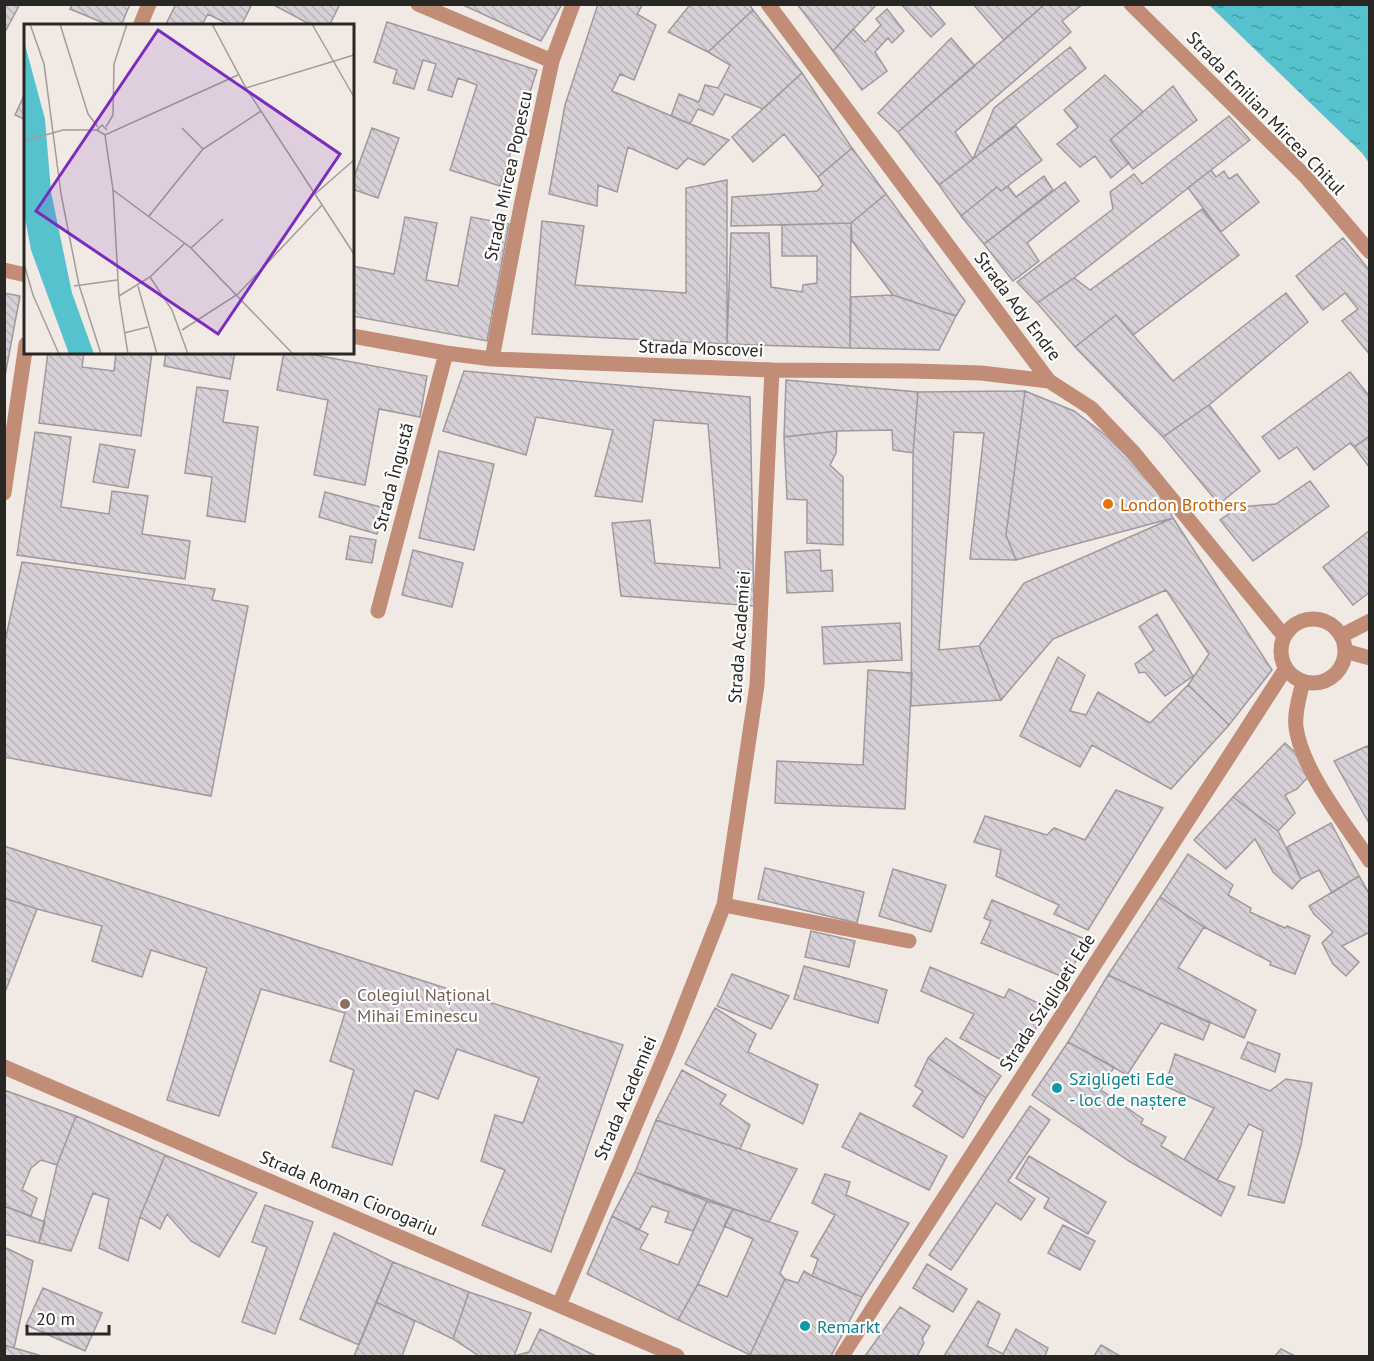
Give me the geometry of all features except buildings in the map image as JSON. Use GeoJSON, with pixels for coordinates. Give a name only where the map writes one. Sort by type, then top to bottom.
{"type":"FeatureCollection","features":[{"type":"Feature","properties":{"kind":"street"},"geometry":{"type":"LineString","coordinates":[[141,24],[149,4]]}},
{"type":"Feature","properties":{"kind":"street"},"geometry":{"type":"LineString","coordinates":[[418,4],[552,61]]}},
{"type":"Feature","properties":{"kind":"street","name":"Strada Mircea Popescu"},"geometry":{"type":"LineString","coordinates":[[492,359],[552,61],[573,4]]}},
{"type":"Feature","properties":{"kind":"street","name":"Strada Ady Endre"},"geometry":{"type":"LineString","coordinates":[[768,4],[1049,381],[1090,408],[1134,453],[1284,636]]}},
{"type":"Feature","properties":{"kind":"street","name":"Strada Emilian Mircea Chitul"},"geometry":{"type":"LineString","coordinates":[[1131,4],[1305,176],[1370,252]]}},
{"type":"Feature","properties":{"kind":"street"},"geometry":{"type":"LineString","coordinates":[[4,270],[24,275]]}},
{"type":"Feature","properties":{"kind":"street","name":"Strada Moscovei"},"geometry":{"type":"LineString","coordinates":[[354,336],[492,359],[772,370],[959,372],[1049,381]]}},
{"type":"Feature","properties":{"kind":"street","name":"Strada Îngustă"},"geometry":{"type":"LineString","coordinates":[[378,611],[446,353]]}},
{"type":"Feature","properties":{"kind":"street"},"geometry":{"type":"LineString","coordinates":[[4,493],[25,354]]}},
{"type":"Feature","properties":{"kind":"street","name":"Strada Academiei"},"geometry":{"type":"LineString","coordinates":[[559,1305],[668,1048],[724,905],[757,685],[772,370]]}},
{"type":"Feature","properties":{"kind":"street"},"geometry":{"type":"LineString","coordinates":[[1308,619],[1327,622],[1335,628],[1343,644],[1343,661],[1331,676],[1323,681],[1303,681],[1293,676],[1281,658],[1284,636],[1298,622],[1308,619]]}},
{"type":"Feature","properties":{"kind":"street"},"geometry":{"type":"LineString","coordinates":[[1343,644],[1370,621]]}},
{"type":"Feature","properties":{"kind":"street"},"geometry":{"type":"LineString","coordinates":[[1343,644],[1370,658]]}},
{"type":"Feature","properties":{"kind":"street","name":"Strada Szigligeti Ede"},"geometry":{"type":"LineString","coordinates":[[842,1356],[1286,668]]}},
{"type":"Feature","properties":{"kind":"street"},"geometry":{"type":"LineString","coordinates":[[1303,681],[1295,714],[1296,729],[1309,769],[1370,861]]}},
{"type":"Feature","properties":{"kind":"street"},"geometry":{"type":"LineString","coordinates":[[724,905],[909,941]]}},
{"type":"Feature","properties":{"kind":"street","name":"Strada Roman Ciorogariu"},"geometry":{"type":"LineString","coordinates":[[4,1067],[677,1356]]}},
{"type":"Feature","properties":{"kind":"water"},"geometry":{"type":"Polygon","coordinates":[[[1209,5],[1369,5],[1369,163],[1362,153],[1209,5]]]}},
{"type":"Feature","properties":{"kind":"place","name":"London Brothers"},"geometry":{"type":"Point","coordinates":[1108,504]}},
{"type":"Feature","properties":{"kind":"place","name":"Colegiul Național Mihai Eminescu"},"geometry":{"type":"Point","coordinates":[345,1004]}},
{"type":"Feature","properties":{"kind":"place","name":"Szigligeti Ede - loc de naștere"},"geometry":{"type":"Point","coordinates":[1057,1088]}},
{"type":"Feature","properties":{"kind":"place","name":"Remarkt"},"geometry":{"type":"Point","coordinates":[805,1326]}}]}
